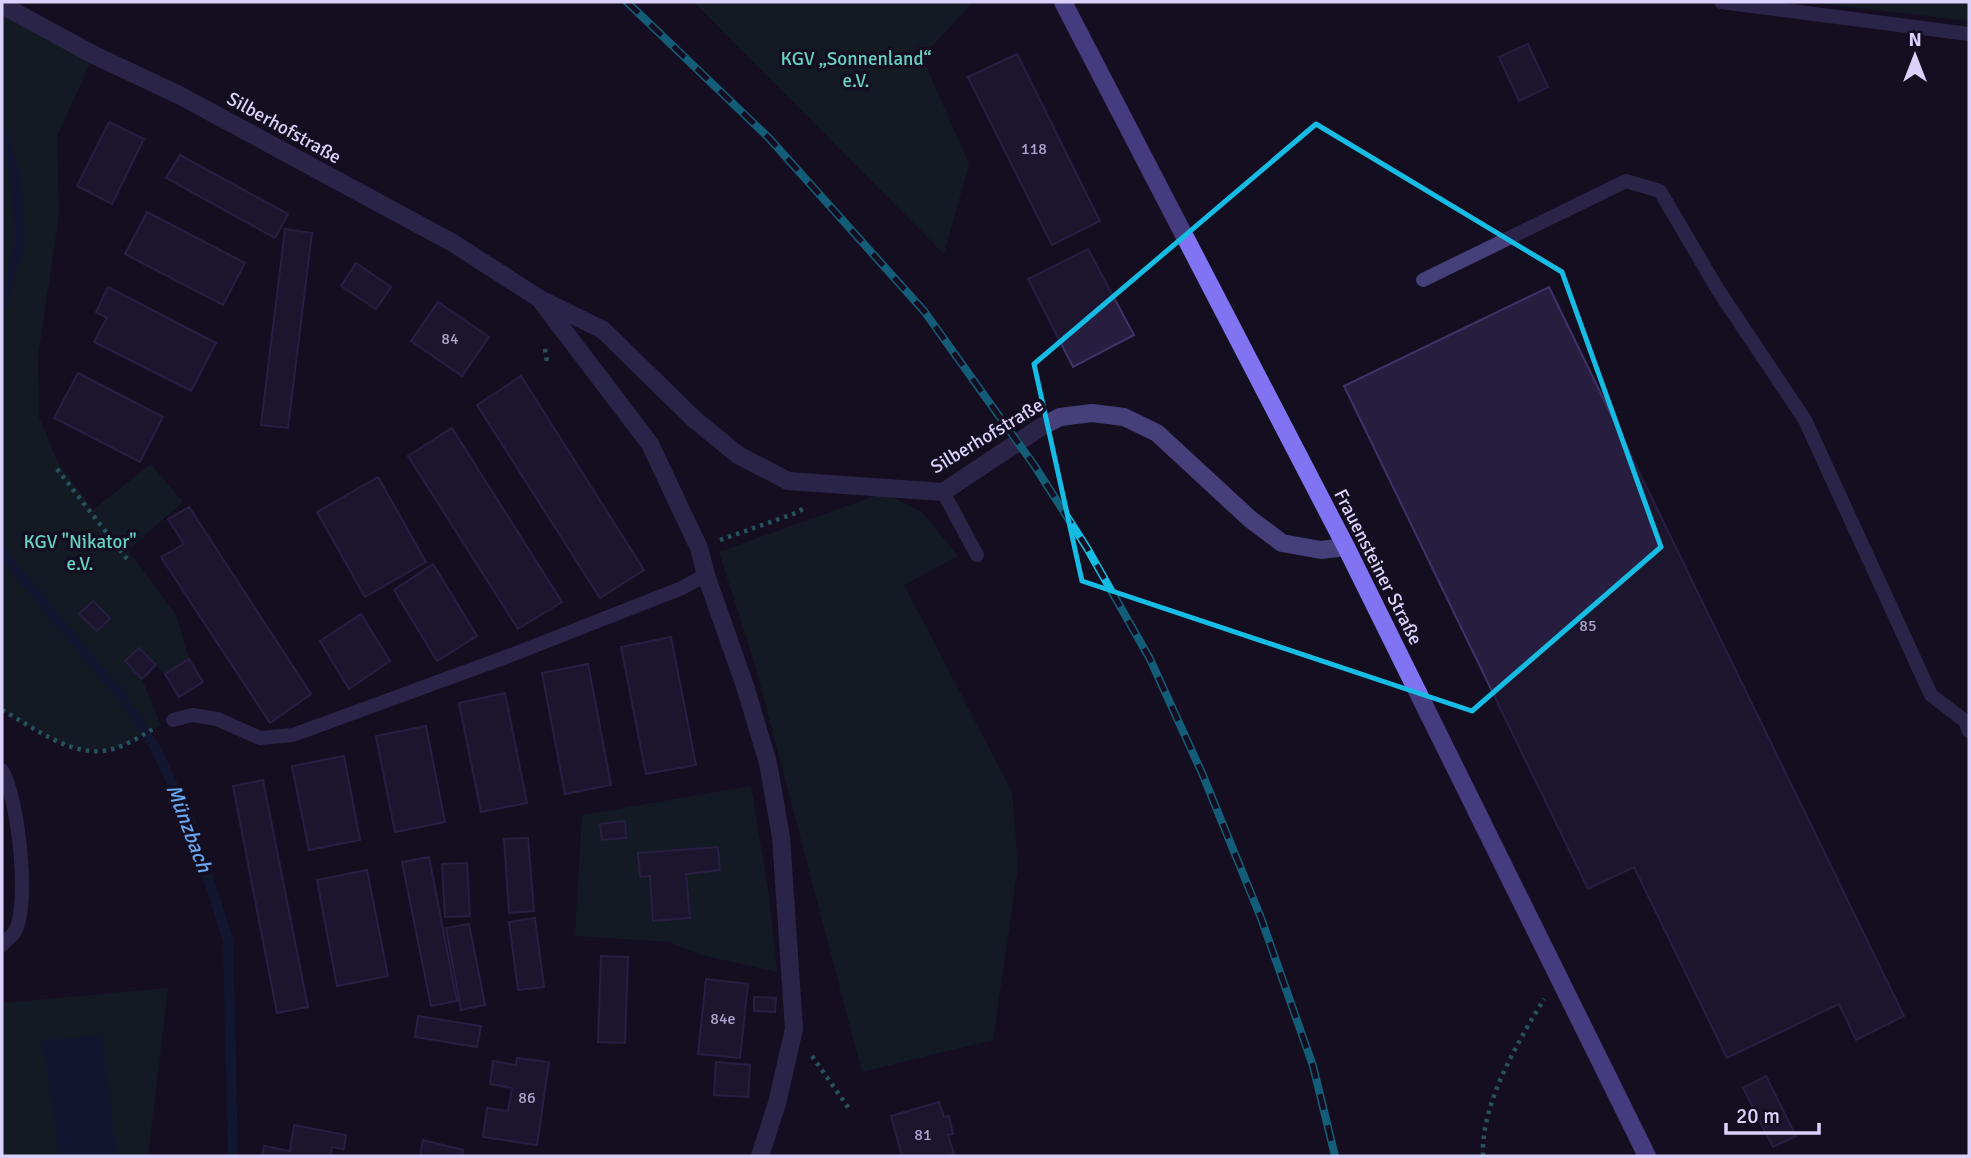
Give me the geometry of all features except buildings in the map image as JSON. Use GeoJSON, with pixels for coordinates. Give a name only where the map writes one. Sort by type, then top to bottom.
{"type":"FeatureCollection","features":[{"type":"Feature","properties":{"kind":"main road","name":"Frauensteiner Straße"},"geometry":{"type":"LineString","coordinates":[[1063,2],[1346,547],[1647,1156]]}},
{"type":"Feature","properties":{"kind":"street","name":"Silberhofstraße"},"geometry":{"type":"LineString","coordinates":[[2,5],[94,55],[179,94],[453,243],[540,299],[603,330],[694,419],[738,455],[788,481],[943,492],[1041,427],[1060,417],[1092,413],[1124,417],[1157,433],[1250,519],[1282,543],[1321,550],[1346,547]]}},
{"type":"Feature","properties":{"kind":"street","name":"Silberhofstraße"},"geometry":{"type":"LineString","coordinates":[[540,299],[649,444],[699,548],[768,763],[781,837],[794,1029],[777,1103],[760,1156]]}},
{"type":"Feature","properties":{"kind":"lane"},"geometry":{"type":"LineString","coordinates":[[1721,2],[1969,34]]}},
{"type":"Feature","properties":{"kind":"lane"},"geometry":{"type":"LineString","coordinates":[[1423,280],[1626,181],[1660,191],[1718,290],[1805,420],[1931,695],[1965,722],[1969,731]]}},
{"type":"Feature","properties":{"kind":"lane"},"geometry":{"type":"LineString","coordinates":[[943,492],[977,555]]}},
{"type":"Feature","properties":{"kind":"lane"},"geometry":{"type":"LineString","coordinates":[[167,723],[192,715],[217,719],[260,738],[293,735],[574,631],[682,588],[706,575]]}},
{"type":"Feature","properties":{"kind":"lane"},"geometry":{"type":"LineString","coordinates":[[2,770],[15,806],[21,878],[15,932],[2,945]]}},
{"type":"Feature","properties":{"kind":"path"},"geometry":{"type":"LineString","coordinates":[[545,350],[547,362]]}},
{"type":"Feature","properties":{"kind":"path"},"geometry":{"type":"LineString","coordinates":[[57,469],[127,558]]}},
{"type":"Feature","properties":{"kind":"path"},"geometry":{"type":"LineString","coordinates":[[699,548],[796,513],[839,486]]}},
{"type":"Feature","properties":{"kind":"path"},"geometry":{"type":"LineString","coordinates":[[2,710],[79,750],[96,752],[115,748],[167,723]]}},
{"type":"Feature","properties":{"kind":"path"},"geometry":{"type":"LineString","coordinates":[[1483,1156],[1482,1142],[1497,1085],[1558,977]]}},
{"type":"Feature","properties":{"kind":"path"},"geometry":{"type":"LineString","coordinates":[[794,1029],[850,1110]]}},
{"type":"Feature","properties":{"kind":"highlighted area"},"geometry":{"type":"Polygon","coordinates":[[[1316,124],[1562,272],[1661,547],[1472,711],[1082,581],[1034,364],[1316,124]]]}},
{"type":"Feature","properties":{"kind":"green space","name":"KGV „Sonnenland“ e.V."},"geometry":{"type":"Polygon","coordinates":[[[694,2],[973,2],[922,57],[969,164],[944,254],[694,2]]]}},
{"type":"Feature","properties":{"kind":"green space"},"geometry":{"type":"Polygon","coordinates":[[[1810,2],[1969,2],[1969,21],[1810,2]]]}},
{"type":"Feature","properties":{"kind":"green space","name":"KGV \"Nikator\" e.V."},"geometry":{"type":"Polygon","coordinates":[[[2,5],[94,55],[57,136],[59,214],[38,357],[39,417],[57,461],[93,510],[151,464],[183,502],[128,550],[176,615],[189,659],[165,674],[155,666],[142,679],[161,726],[112,749],[97,751],[68,746],[2,710],[2,5]]]}},
{"type":"Feature","properties":{"kind":"green space"},"geometry":{"type":"Polygon","coordinates":[[[883,493],[922,512],[958,556],[904,585],[1012,792],[1018,866],[993,1040],[862,1072],[754,661],[719,552],[883,493]]]}},
{"type":"Feature","properties":{"kind":"green space"},"geometry":{"type":"Polygon","coordinates":[[[751,786],[769,896],[777,972],[702,955],[669,942],[575,936],[582,815],[751,786]]]}},
{"type":"Feature","properties":{"kind":"green space"},"geometry":{"type":"Polygon","coordinates":[[[168,988],[148,1156],[2,1156],[2,1003],[168,988]]]}},
{"type":"Feature","properties":{"kind":"water"},"geometry":{"type":"Polygon","coordinates":[[[102,1034],[117,1156],[60,1156],[42,1041],[102,1034]]]}},
{"type":"Feature","properties":{"kind":"waterway","name":"Münzbach"},"geometry":{"type":"LineString","coordinates":[[2,131],[14,171],[20,241],[2,306]]}},
{"type":"Feature","properties":{"kind":"waterway","name":"Münzbach"},"geometry":{"type":"LineString","coordinates":[[2,553],[124,700],[156,749],[191,824],[228,940],[233,1156]]}},
{"type":"Feature","properties":{"kind":"railway"},"geometry":{"type":"LineString","coordinates":[[627,2],[768,137],[924,311],[1034,465],[1087,548],[1150,659],[1202,773],[1261,918],[1313,1066],[1335,1156]]}}]}
